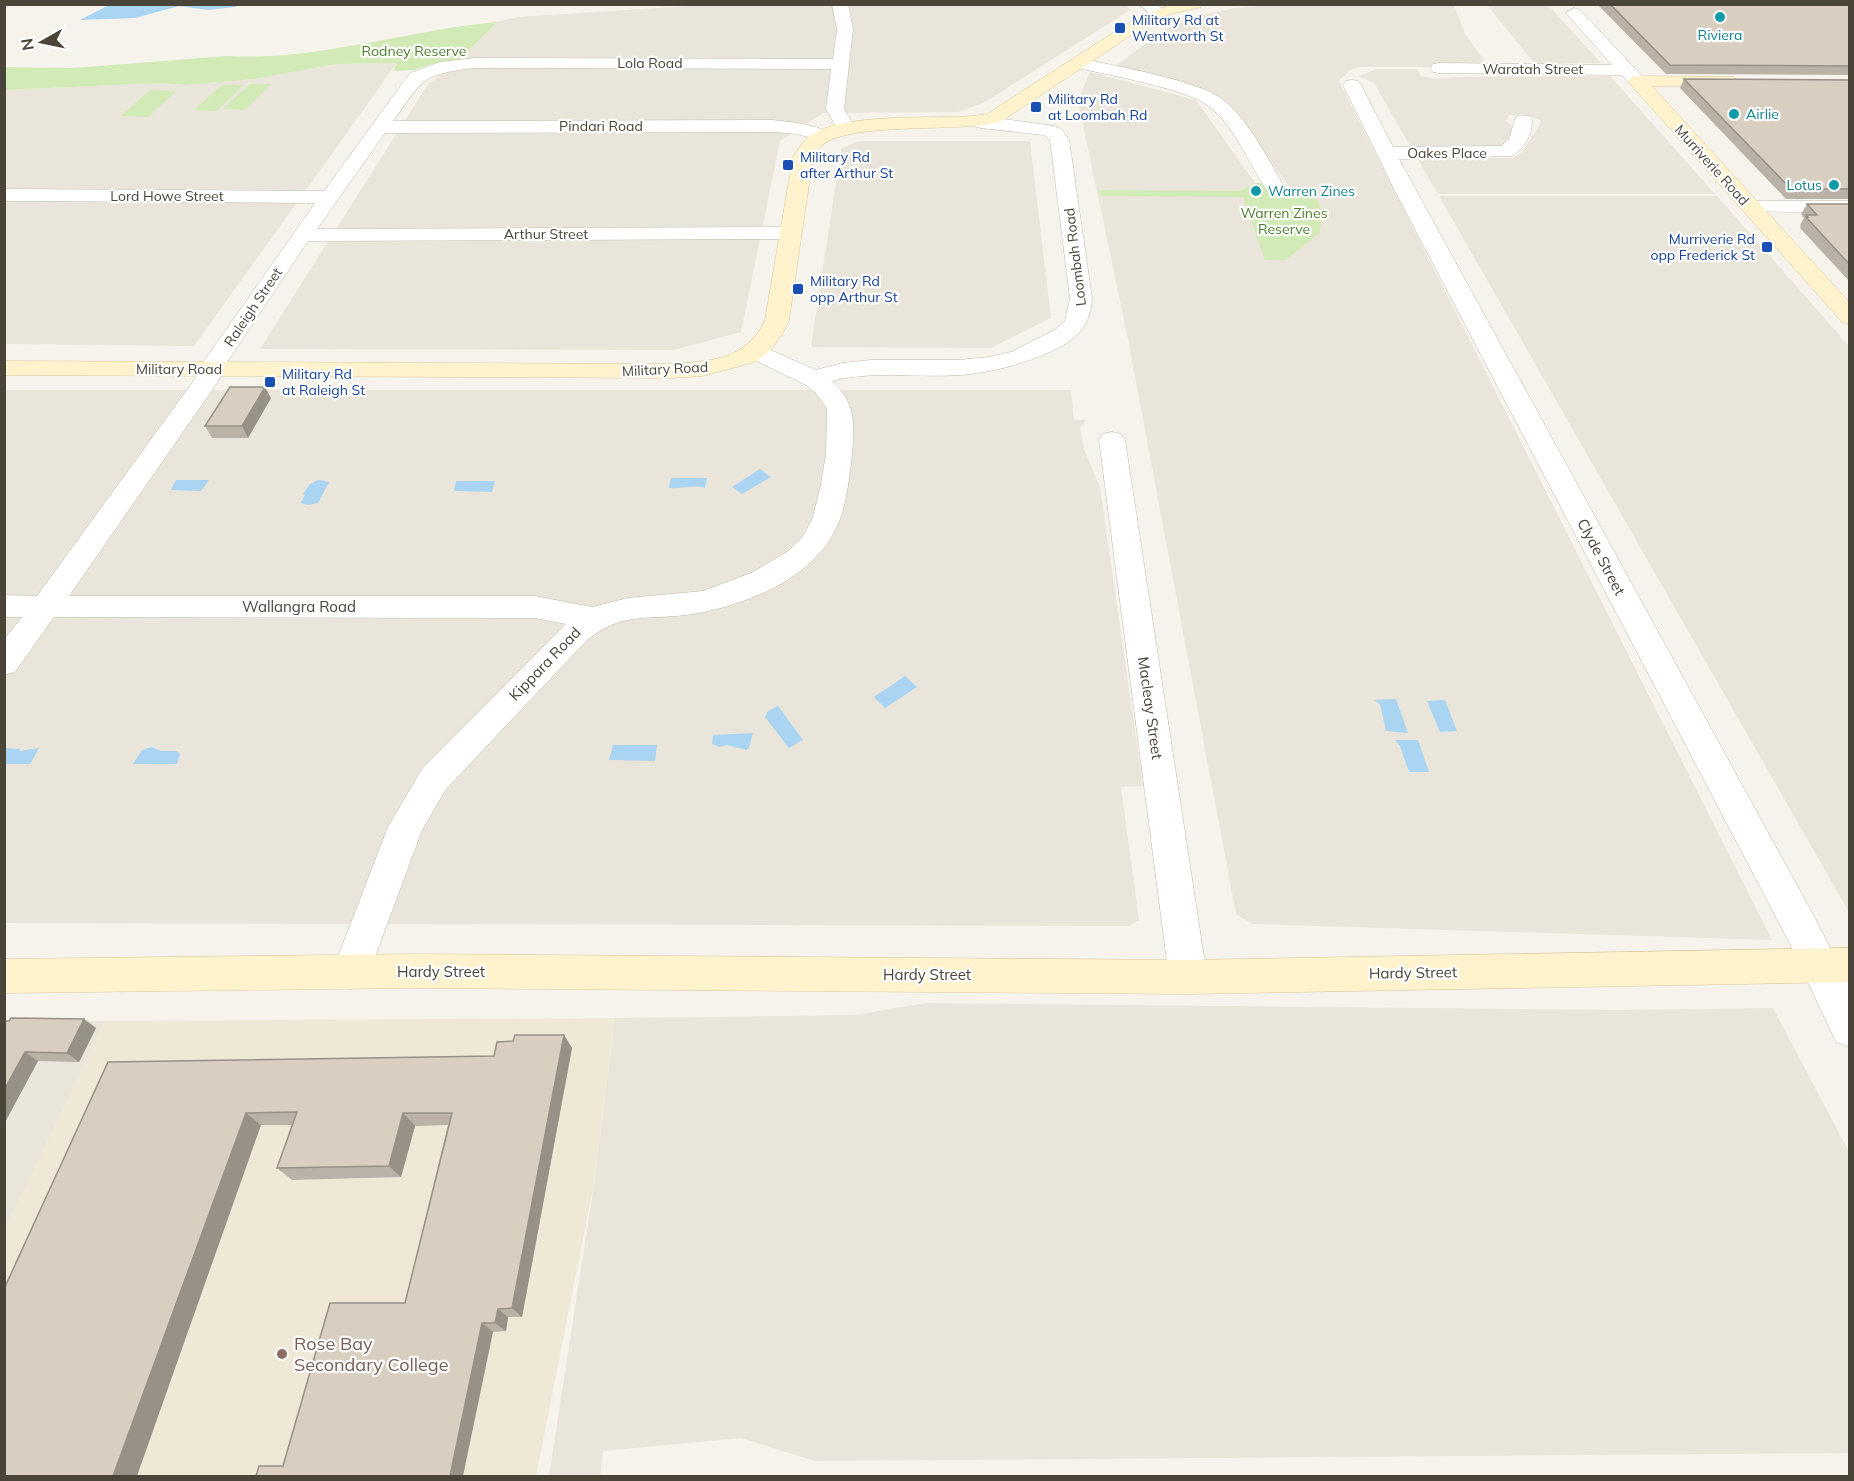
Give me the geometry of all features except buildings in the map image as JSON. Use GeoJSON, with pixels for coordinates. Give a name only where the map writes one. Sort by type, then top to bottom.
{"type":"FeatureCollection","features":[{"type":"Feature","properties":{"kind":"street"},"geometry":{"type":"LineString","coordinates":[[840,4],[844,29],[835,109],[846,128]]}},
{"type":"Feature","properties":{"kind":"street"},"geometry":{"type":"LineString","coordinates":[[756,352],[771,333],[777,320],[803,157],[807,147],[822,136],[846,128],[981,122],[1004,112],[1080,63],[1136,25],[1153,9],[1195,4]]}},
{"type":"Feature","properties":{"kind":"street","name":"Murriverie Road"},"geometry":{"type":"LineString","coordinates":[[1574,12],[1850,317]]}},
{"type":"Feature","properties":{"kind":"street"},"geometry":{"type":"LineString","coordinates":[[1080,63],[1196,94],[1215,102],[1247,143],[1274,186]]}},
{"type":"Feature","properties":{"kind":"street","name":"Lola Road"},"geometry":{"type":"LineString","coordinates":[[460,64],[840,64]]}},
{"type":"Feature","properties":{"kind":"street","name":"Raleigh Street"},"geometry":{"type":"LineString","coordinates":[[4,664],[207,380],[211,370],[302,235],[416,77],[432,70],[460,64]]}},
{"type":"Feature","properties":{"kind":"street","name":"Waratah Street"},"geometry":{"type":"LineString","coordinates":[[1439,68],[1632,75]]}},
{"type":"Feature","properties":{"kind":"street"},"geometry":{"type":"LineString","coordinates":[[1632,75],[1742,81]]}},
{"type":"Feature","properties":{"kind":"street","name":"Clyde Street"},"geometry":{"type":"LineString","coordinates":[[1352,86],[1386,153],[1835,965],[1850,1029]]}},
{"type":"Feature","properties":{"kind":"street","name":"Oakes Place"},"geometry":{"type":"LineString","coordinates":[[1386,153],[1505,152],[1510,150],[1524,129],[1523,120]]}},
{"type":"Feature","properties":{"kind":"street","name":"Loombah Road"},"geometry":{"type":"LineString","coordinates":[[812,378],[853,369],[983,367],[1013,360],[1038,350],[1075,327],[1081,313],[1082,298],[1059,139],[1048,130],[981,122]]}},
{"type":"Feature","properties":{"kind":"street","name":"Pindari Road"},"geometry":{"type":"LineString","coordinates":[[379,127],[773,126],[800,129],[822,136]]}},
{"type":"Feature","properties":{"kind":"street","name":"Lord Howe Street"},"geometry":{"type":"LineString","coordinates":[[4,195],[329,197]]}},
{"type":"Feature","properties":{"kind":"street"},"geometry":{"type":"LineString","coordinates":[[1750,207],[1850,207]]}},
{"type":"Feature","properties":{"kind":"street","name":"Arthur Street"},"geometry":{"type":"LineString","coordinates":[[302,235],[790,233]]}},
{"type":"Feature","properties":{"kind":"street","name":"Kippara Road"},"geometry":{"type":"LineString","coordinates":[[351,972],[406,827],[434,779],[592,618],[622,608],[688,604],[736,592],[794,563],[820,535],[834,491],[841,417],[836,398],[812,378],[756,352]]}},
{"type":"Feature","properties":{"kind":"street","name":"Military Road"},"geometry":{"type":"LineString","coordinates":[[4,368],[672,371],[703,369],[726,364],[756,352]]}},
{"type":"Feature","properties":{"kind":"street","name":"Macleay Street"},"geometry":{"type":"LineString","coordinates":[[1112,440],[1188,977]]}},
{"type":"Feature","properties":{"kind":"street","name":"Wallangra Road"},"geometry":{"type":"LineString","coordinates":[[4,606],[534,607],[555,609],[573,616],[592,618]]}},
{"type":"Feature","properties":{"kind":"street","name":"Hardy Street"},"geometry":{"type":"LineString","coordinates":[[4,976],[351,972],[1188,977],[1835,965]]}},
{"type":"Feature","properties":{"kind":"shaded area"},"geometry":{"type":"Polygon","coordinates":[[[720,4],[1125,4],[1130,10],[985,102],[958,112],[823,113],[780,141],[741,332],[674,350],[260,349],[428,84],[450,69],[497,22],[517,17],[720,4]]]}},
{"type":"Feature","properties":{"kind":"shaded area"},"geometry":{"type":"Polygon","coordinates":[[[1286,4],[1454,5],[1465,34],[1487,64],[1488,67],[1358,67],[1350,70],[1339,81],[1772,940],[1252,924],[1236,914],[1127,334],[1078,101],[1090,72],[1196,100],[1255,183],[1240,191],[1293,191],[1222,100],[1117,65],[1178,20],[1234,8],[1286,4]]]}},
{"type":"Feature","properties":{"kind":"shaded area"},"geometry":{"type":"Polygon","coordinates":[[[1487,5],[1548,5],[1601,63],[1535,64],[1487,5]]]}},
{"type":"Feature","properties":{"kind":"shaded area"},"geometry":{"type":"Polygon","coordinates":[[[397,63],[194,346],[5,344],[4,90],[160,83],[186,85],[254,79],[337,64],[397,63]]]}},
{"type":"Feature","properties":{"kind":"shaded area"},"geometry":{"type":"Polygon","coordinates":[[[1377,69],[1417,69],[1421,76],[1437,79],[1610,76],[1715,194],[1438,194],[1417,158],[1513,158],[1522,152],[1541,123],[1540,120],[1524,114],[1509,115],[1506,121],[1516,129],[1499,151],[1413,151],[1374,83],[1359,76],[1377,69]]]}},
{"type":"Feature","properties":{"kind":"shaded area"},"geometry":{"type":"Polygon","coordinates":[[[858,141],[1030,141],[1051,318],[991,348],[811,347],[841,149],[858,141]]]}},
{"type":"Feature","properties":{"kind":"shaded area"},"geometry":{"type":"Polygon","coordinates":[[[1439,196],[1717,196],[1849,346],[1849,912],[1439,196]]]}},
{"type":"Feature","properties":{"kind":"shaded area"},"geometry":{"type":"Polygon","coordinates":[[[5,390],[1071,390],[1074,420],[1086,420],[1080,428],[1084,449],[1100,487],[1143,786],[1121,787],[1139,920],[1129,926],[5,923],[5,390]]]}},
{"type":"Feature","properties":{"kind":"shaded area"},"geometry":{"type":"Polygon","coordinates":[[[925,1003],[1616,1010],[1773,1008],[1849,1152],[1849,1453],[815,1461],[741,1438],[603,1451],[600,1476],[549,1476],[594,1184],[615,1018],[855,1015],[925,1003]]]}},
{"type":"Feature","properties":{"kind":"shaded area","name":"Rose Bay Secondary College"},"geometry":{"type":"Polygon","coordinates":[[[615,1018],[594,1184],[536,1476],[5,1476],[4,1231],[105,1021],[615,1018]]]}},
{"type":"Feature","properties":{"kind":"shaded area"},"geometry":{"type":"Polygon","coordinates":[[[105,1021],[5,1231],[4,1022],[105,1021]]]}},
{"type":"Feature","properties":{"kind":"green space","name":"Rodney Reserve"},"geometry":{"type":"Polygon","coordinates":[[[497,22],[458,61],[431,64],[414,70],[393,71],[397,63],[337,64],[254,79],[186,85],[160,83],[5,90],[5,67],[74,68],[227,56],[295,54],[497,22]]]}},
{"type":"Feature","properties":{"kind":"green space"},"geometry":{"type":"Polygon","coordinates":[[[250,84],[271,84],[245,110],[223,109],[250,84]]]}},
{"type":"Feature","properties":{"kind":"green space"},"geometry":{"type":"Polygon","coordinates":[[[222,85],[243,85],[217,111],[194,110],[222,85]]]}},
{"type":"Feature","properties":{"kind":"green space"},"geometry":{"type":"Polygon","coordinates":[[[150,90],[176,91],[148,117],[121,116],[150,90]]]}},
{"type":"Feature","properties":{"kind":"green space","name":"Warren Zines Reserve"},"geometry":{"type":"Polygon","coordinates":[[[1255,183],[1262,183],[1265,188],[1314,191],[1322,212],[1320,232],[1286,260],[1265,260],[1243,197],[1101,196],[1099,190],[1240,191],[1255,183]]]}},
{"type":"Feature","properties":{"kind":"water"},"geometry":{"type":"Polygon","coordinates":[[[111,4],[238,5],[208,10],[179,6],[135,18],[80,20],[111,4]]]}},
{"type":"Feature","properties":{"kind":"water"},"geometry":{"type":"Polygon","coordinates":[[[760,469],[771,477],[742,494],[732,487],[760,469]]]}},
{"type":"Feature","properties":{"kind":"water"},"geometry":{"type":"Polygon","coordinates":[[[671,478],[707,478],[705,488],[696,486],[669,488],[671,478]]]}},
{"type":"Feature","properties":{"kind":"water"},"geometry":{"type":"Polygon","coordinates":[[[176,480],[209,480],[201,491],[171,490],[176,480]]]}},
{"type":"Feature","properties":{"kind":"water"},"geometry":{"type":"Polygon","coordinates":[[[318,480],[329,482],[318,503],[308,505],[301,503],[305,495],[303,494],[310,484],[318,480]]]}},
{"type":"Feature","properties":{"kind":"water"},"geometry":{"type":"Polygon","coordinates":[[[456,481],[495,481],[492,492],[454,491],[456,481]]]}},
{"type":"Feature","properties":{"kind":"water"},"geometry":{"type":"Polygon","coordinates":[[[905,676],[917,687],[885,708],[874,697],[905,676]]]}},
{"type":"Feature","properties":{"kind":"water"},"geometry":{"type":"Polygon","coordinates":[[[1396,699],[1408,733],[1386,731],[1380,704],[1374,700],[1396,699]]]}},
{"type":"Feature","properties":{"kind":"water"},"geometry":{"type":"Polygon","coordinates":[[[1445,700],[1457,731],[1440,732],[1427,701],[1445,700]]]}},
{"type":"Feature","properties":{"kind":"water"},"geometry":{"type":"Polygon","coordinates":[[[778,706],[803,740],[789,748],[765,717],[768,711],[778,706]]]}},
{"type":"Feature","properties":{"kind":"water"},"geometry":{"type":"Polygon","coordinates":[[[753,733],[749,748],[746,750],[712,744],[713,735],[753,733]]]}},
{"type":"Feature","properties":{"kind":"water"},"geometry":{"type":"Polygon","coordinates":[[[1395,740],[1418,740],[1429,772],[1409,772],[1400,746],[1395,740]]]}},
{"type":"Feature","properties":{"kind":"water"},"geometry":{"type":"Polygon","coordinates":[[[613,745],[657,745],[655,761],[609,760],[613,745]]]}},
{"type":"Feature","properties":{"kind":"water"},"geometry":{"type":"Polygon","coordinates":[[[152,747],[161,751],[177,751],[180,754],[177,764],[133,764],[142,750],[152,747]]]}},
{"type":"Feature","properties":{"kind":"water"},"geometry":{"type":"Polygon","coordinates":[[[5,748],[20,749],[19,751],[39,748],[30,764],[5,764],[5,748]]]}},
{"type":"Feature","properties":{"kind":"place","name":"Riviera"},"geometry":{"type":"Point","coordinates":[1720,17]}},
{"type":"Feature","properties":{"kind":"place","name":"Military Rd at Wentworth St"},"geometry":{"type":"Point","coordinates":[1120,28]}},
{"type":"Feature","properties":{"kind":"place","name":"Military Rd at Loombah Rd"},"geometry":{"type":"Point","coordinates":[1036,107]}},
{"type":"Feature","properties":{"kind":"place","name":"Airlie"},"geometry":{"type":"Point","coordinates":[1734,114]}},
{"type":"Feature","properties":{"kind":"place","name":"Military Rd after Arthur St"},"geometry":{"type":"Point","coordinates":[788,165]}},
{"type":"Feature","properties":{"kind":"place","name":"Lotus"},"geometry":{"type":"Point","coordinates":[1834,185]}},
{"type":"Feature","properties":{"kind":"place","name":"Warren Zines"},"geometry":{"type":"Point","coordinates":[1256,191]}},
{"type":"Feature","properties":{"kind":"place","name":"Murriverie Rd opp Frederick St"},"geometry":{"type":"Point","coordinates":[1767,247]}},
{"type":"Feature","properties":{"kind":"place","name":"Military Rd opp Arthur St"},"geometry":{"type":"Point","coordinates":[798,289]}},
{"type":"Feature","properties":{"kind":"place","name":"Military Rd at Raleigh St"},"geometry":{"type":"Point","coordinates":[270,382]}},
{"type":"Feature","properties":{"kind":"place","name":"Rose Bay Secondary College"},"geometry":{"type":"Point","coordinates":[282,1354]}}]}
